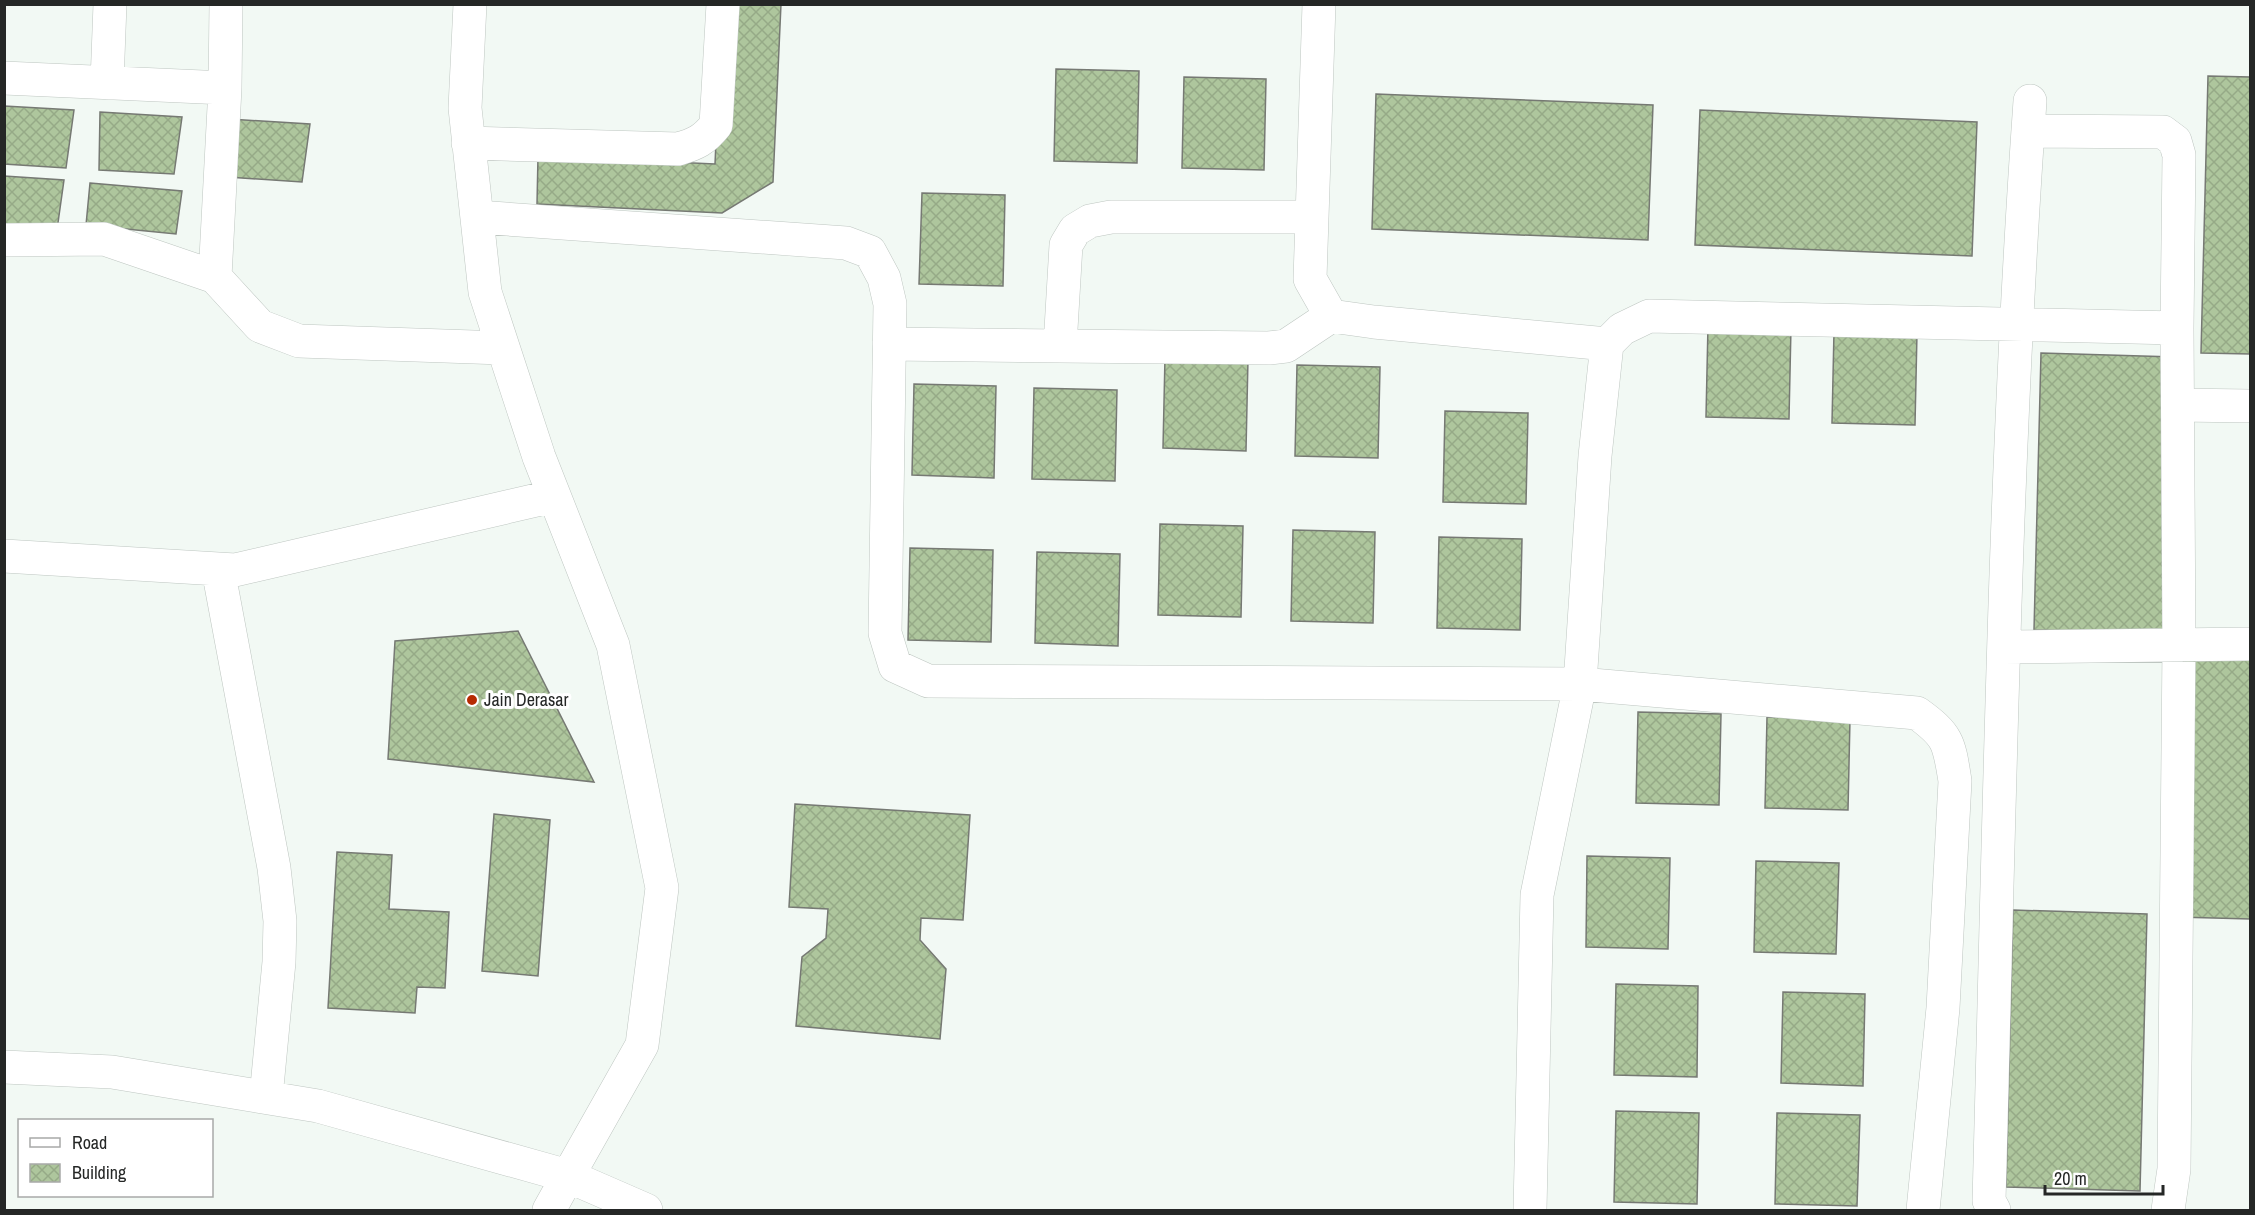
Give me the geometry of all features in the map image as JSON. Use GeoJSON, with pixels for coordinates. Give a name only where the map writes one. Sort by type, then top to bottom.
{"type":"FeatureCollection","features":[{"type":"Feature","properties":{"kind":"street"},"geometry":{"type":"LineString","coordinates":[[107,83],[110,4]]}},
{"type":"Feature","properties":{"kind":"street"},"geometry":{"type":"LineString","coordinates":[[215,277],[225,88],[226,4]]}},
{"type":"Feature","properties":{"kind":"street"},"geometry":{"type":"LineString","coordinates":[[470,4],[465,108],[485,292],[538,457],[613,645],[662,888],[642,1045],[549,1210]]}},
{"type":"Feature","properties":{"kind":"street"},"geometry":{"type":"LineString","coordinates":[[468,143],[678,149],[692,145],[706,137],[716,125],[723,4]]}},
{"type":"Feature","properties":{"kind":"street"},"geometry":{"type":"LineString","coordinates":[[1319,4],[1310,279],[1331,316]]}},
{"type":"Feature","properties":{"kind":"street"},"geometry":{"type":"LineString","coordinates":[[4,78],[225,88]]}},
{"type":"Feature","properties":{"kind":"street"},"geometry":{"type":"LineString","coordinates":[[1994,1210],[1989,1201],[2004,647],[2016,323],[2029,116],[2163,132],[2175,141],[2180,155],[2177,328],[2179,645],[2174,1169],[2168,1210]]}},
{"type":"Feature","properties":{"kind":"street"},"geometry":{"type":"LineString","coordinates":[[477,217],[846,243],[870,252],[884,278],[890,304],[885,633],[895,666],[928,681],[1580,684],[1917,713],[1937,727],[1949,746],[1955,781],[1943,1008],[1923,1210]]}},
{"type":"Feature","properties":{"kind":"street"},"geometry":{"type":"LineString","coordinates":[[1060,346],[1065,245],[1076,230],[1090,221],[1111,217],[1312,217]]}},
{"type":"Feature","properties":{"kind":"street"},"geometry":{"type":"LineString","coordinates":[[4,240],[104,239],[215,277],[260,326],[299,341],[503,348]]}},
{"type":"Feature","properties":{"kind":"street"},"geometry":{"type":"LineString","coordinates":[[889,344],[1277,347],[1291,343],[1331,316],[1607,344]]}},
{"type":"Feature","properties":{"kind":"street"},"geometry":{"type":"LineString","coordinates":[[1530,1210],[1537,895],[1580,684],[1595,456],[1607,344],[1622,329],[1649,316],[2177,328]]}},
{"type":"Feature","properties":{"kind":"street"},"geometry":{"type":"LineString","coordinates":[[2178,405],[2250,406]]}},
{"type":"Feature","properties":{"kind":"street"},"geometry":{"type":"LineString","coordinates":[[4,556],[235,570],[554,496]]}},
{"type":"Feature","properties":{"kind":"street"},"geometry":{"type":"LineString","coordinates":[[218,569],[274,868],[280,921],[279,962],[266,1097]]}},
{"type":"Feature","properties":{"kind":"street"},"geometry":{"type":"LineString","coordinates":[[2004,647],[2250,644]]}},
{"type":"Feature","properties":{"kind":"street"},"geometry":{"type":"LineString","coordinates":[[4,1067],[112,1072],[318,1106],[568,1176],[646,1210]]}},
{"type":"Feature","properties":{"kind":"building"},"geometry":{"type":"Polygon","coordinates":[[[722,4],[781,4],[773,182],[722,213],[537,204],[538,156],[715,164],[722,4]]]}},
{"type":"Feature","properties":{"kind":"building"},"geometry":{"type":"Polygon","coordinates":[[[1056,69],[1139,71],[1137,163],[1054,161],[1056,69]]]}},
{"type":"Feature","properties":{"kind":"building"},"geometry":{"type":"Polygon","coordinates":[[[2208,76],[2250,77],[2250,354],[2201,353],[2208,76]]]}},
{"type":"Feature","properties":{"kind":"building"},"geometry":{"type":"Polygon","coordinates":[[[1184,77],[1266,79],[1264,170],[1182,168],[1184,77]]]}},
{"type":"Feature","properties":{"kind":"building"},"geometry":{"type":"Polygon","coordinates":[[[1376,94],[1653,105],[1648,240],[1372,229],[1376,94]]]}},
{"type":"Feature","properties":{"kind":"building"},"geometry":{"type":"Polygon","coordinates":[[[4,106],[74,110],[66,168],[4,164],[4,106]]]}},
{"type":"Feature","properties":{"kind":"building"},"geometry":{"type":"Polygon","coordinates":[[[1700,110],[1977,122],[1972,256],[1695,245],[1700,110]]]}},
{"type":"Feature","properties":{"kind":"building"},"geometry":{"type":"Polygon","coordinates":[[[100,112],[182,117],[174,174],[99,170],[100,112]]]}},
{"type":"Feature","properties":{"kind":"building"},"geometry":{"type":"Polygon","coordinates":[[[229,119],[310,124],[302,182],[228,177],[229,119]]]}},
{"type":"Feature","properties":{"kind":"building"},"geometry":{"type":"Polygon","coordinates":[[[4,176],[64,180],[56,237],[4,234],[4,176]]]}},
{"type":"Feature","properties":{"kind":"building"},"geometry":{"type":"Polygon","coordinates":[[[90,183],[182,191],[176,234],[86,225],[90,183]]]}},
{"type":"Feature","properties":{"kind":"building"},"geometry":{"type":"Polygon","coordinates":[[[922,193],[1005,195],[1003,286],[919,284],[922,193]]]}},
{"type":"Feature","properties":{"kind":"building"},"geometry":{"type":"Polygon","coordinates":[[[1708,325],[1791,327],[1789,419],[1706,417],[1708,325]]]}},
{"type":"Feature","properties":{"kind":"building"},"geometry":{"type":"Polygon","coordinates":[[[1834,331],[1917,333],[1915,425],[1832,423],[1834,331]]]}},
{"type":"Feature","properties":{"kind":"building"},"geometry":{"type":"Polygon","coordinates":[[[2041,353],[2175,357],[2168,634],[2034,630],[2041,353]]]}},
{"type":"Feature","properties":{"kind":"building"},"geometry":{"type":"Polygon","coordinates":[[[1165,357],[1248,359],[1246,451],[1163,448],[1165,357]]]}},
{"type":"Feature","properties":{"kind":"building"},"geometry":{"type":"Polygon","coordinates":[[[1297,365],[1380,367],[1378,458],[1295,456],[1297,365]]]}},
{"type":"Feature","properties":{"kind":"building"},"geometry":{"type":"Polygon","coordinates":[[[914,384],[996,386],[994,478],[912,475],[914,384]]]}},
{"type":"Feature","properties":{"kind":"building"},"geometry":{"type":"Polygon","coordinates":[[[1034,388],[1117,390],[1115,481],[1032,479],[1034,388]]]}},
{"type":"Feature","properties":{"kind":"building"},"geometry":{"type":"Polygon","coordinates":[[[1445,411],[1528,413],[1526,504],[1443,502],[1445,411]]]}},
{"type":"Feature","properties":{"kind":"building"},"geometry":{"type":"Polygon","coordinates":[[[1160,524],[1243,526],[1241,617],[1158,615],[1160,524]]]}},
{"type":"Feature","properties":{"kind":"building"},"geometry":{"type":"Polygon","coordinates":[[[1293,530],[1375,532],[1373,623],[1291,621],[1293,530]]]}},
{"type":"Feature","properties":{"kind":"building"},"geometry":{"type":"Polygon","coordinates":[[[1439,537],[1522,539],[1520,630],[1437,628],[1439,537]]]}},
{"type":"Feature","properties":{"kind":"building"},"geometry":{"type":"Polygon","coordinates":[[[910,548],[993,550],[991,642],[908,640],[910,548]]]}},
{"type":"Feature","properties":{"kind":"building"},"geometry":{"type":"Polygon","coordinates":[[[1037,552],[1120,554],[1118,646],[1035,643],[1037,552]]]}},
{"type":"Feature","properties":{"kind":"building","name":"Jain Derasar"},"geometry":{"type":"Polygon","coordinates":[[[518,631],[594,782],[388,759],[395,641],[518,631]]]}},
{"type":"Feature","properties":{"kind":"building"},"geometry":{"type":"Polygon","coordinates":[[[2184,639],[2250,641],[2250,919],[2177,917],[2184,639]]]}},
{"type":"Feature","properties":{"kind":"building"},"geometry":{"type":"Polygon","coordinates":[[[1638,712],[1721,714],[1719,805],[1636,803],[1638,712]]]}},
{"type":"Feature","properties":{"kind":"building"},"geometry":{"type":"Polygon","coordinates":[[[1767,717],[1850,719],[1848,810],[1765,808],[1767,717]]]}},
{"type":"Feature","properties":{"kind":"building"},"geometry":{"type":"Polygon","coordinates":[[[795,804],[970,815],[963,920],[921,918],[920,940],[946,969],[940,1039],[796,1026],[802,957],[826,938],[828,909],[789,907],[795,804]]]}},
{"type":"Feature","properties":{"kind":"building"},"geometry":{"type":"Polygon","coordinates":[[[494,814],[550,820],[538,976],[482,971],[494,814]]]}},
{"type":"Feature","properties":{"kind":"building"},"geometry":{"type":"Polygon","coordinates":[[[337,852],[392,855],[389,909],[449,912],[445,988],[417,987],[415,1013],[328,1008],[337,852]]]}},
{"type":"Feature","properties":{"kind":"building"},"geometry":{"type":"Polygon","coordinates":[[[1587,856],[1670,858],[1668,949],[1586,947],[1587,856]]]}},
{"type":"Feature","properties":{"kind":"building"},"geometry":{"type":"Polygon","coordinates":[[[1756,861],[1839,863],[1836,954],[1754,952],[1756,861]]]}},
{"type":"Feature","properties":{"kind":"building"},"geometry":{"type":"Polygon","coordinates":[[[2013,910],[2147,914],[2140,1191],[2006,1187],[2013,910]]]}},
{"type":"Feature","properties":{"kind":"building"},"geometry":{"type":"Polygon","coordinates":[[[1616,984],[1698,986],[1697,1077],[1614,1075],[1616,984]]]}},
{"type":"Feature","properties":{"kind":"building"},"geometry":{"type":"Polygon","coordinates":[[[1783,992],[1865,994],[1863,1086],[1781,1083],[1783,992]]]}},
{"type":"Feature","properties":{"kind":"building"},"geometry":{"type":"Polygon","coordinates":[[[1616,1111],[1699,1113],[1697,1204],[1614,1202],[1616,1111]]]}},
{"type":"Feature","properties":{"kind":"building"},"geometry":{"type":"Polygon","coordinates":[[[1777,1113],[1860,1115],[1857,1206],[1775,1204],[1777,1113]]]}},
{"type":"Feature","properties":{"kind":"place","name":"Jain Derasar"},"geometry":{"type":"Point","coordinates":[472,700]}}]}
